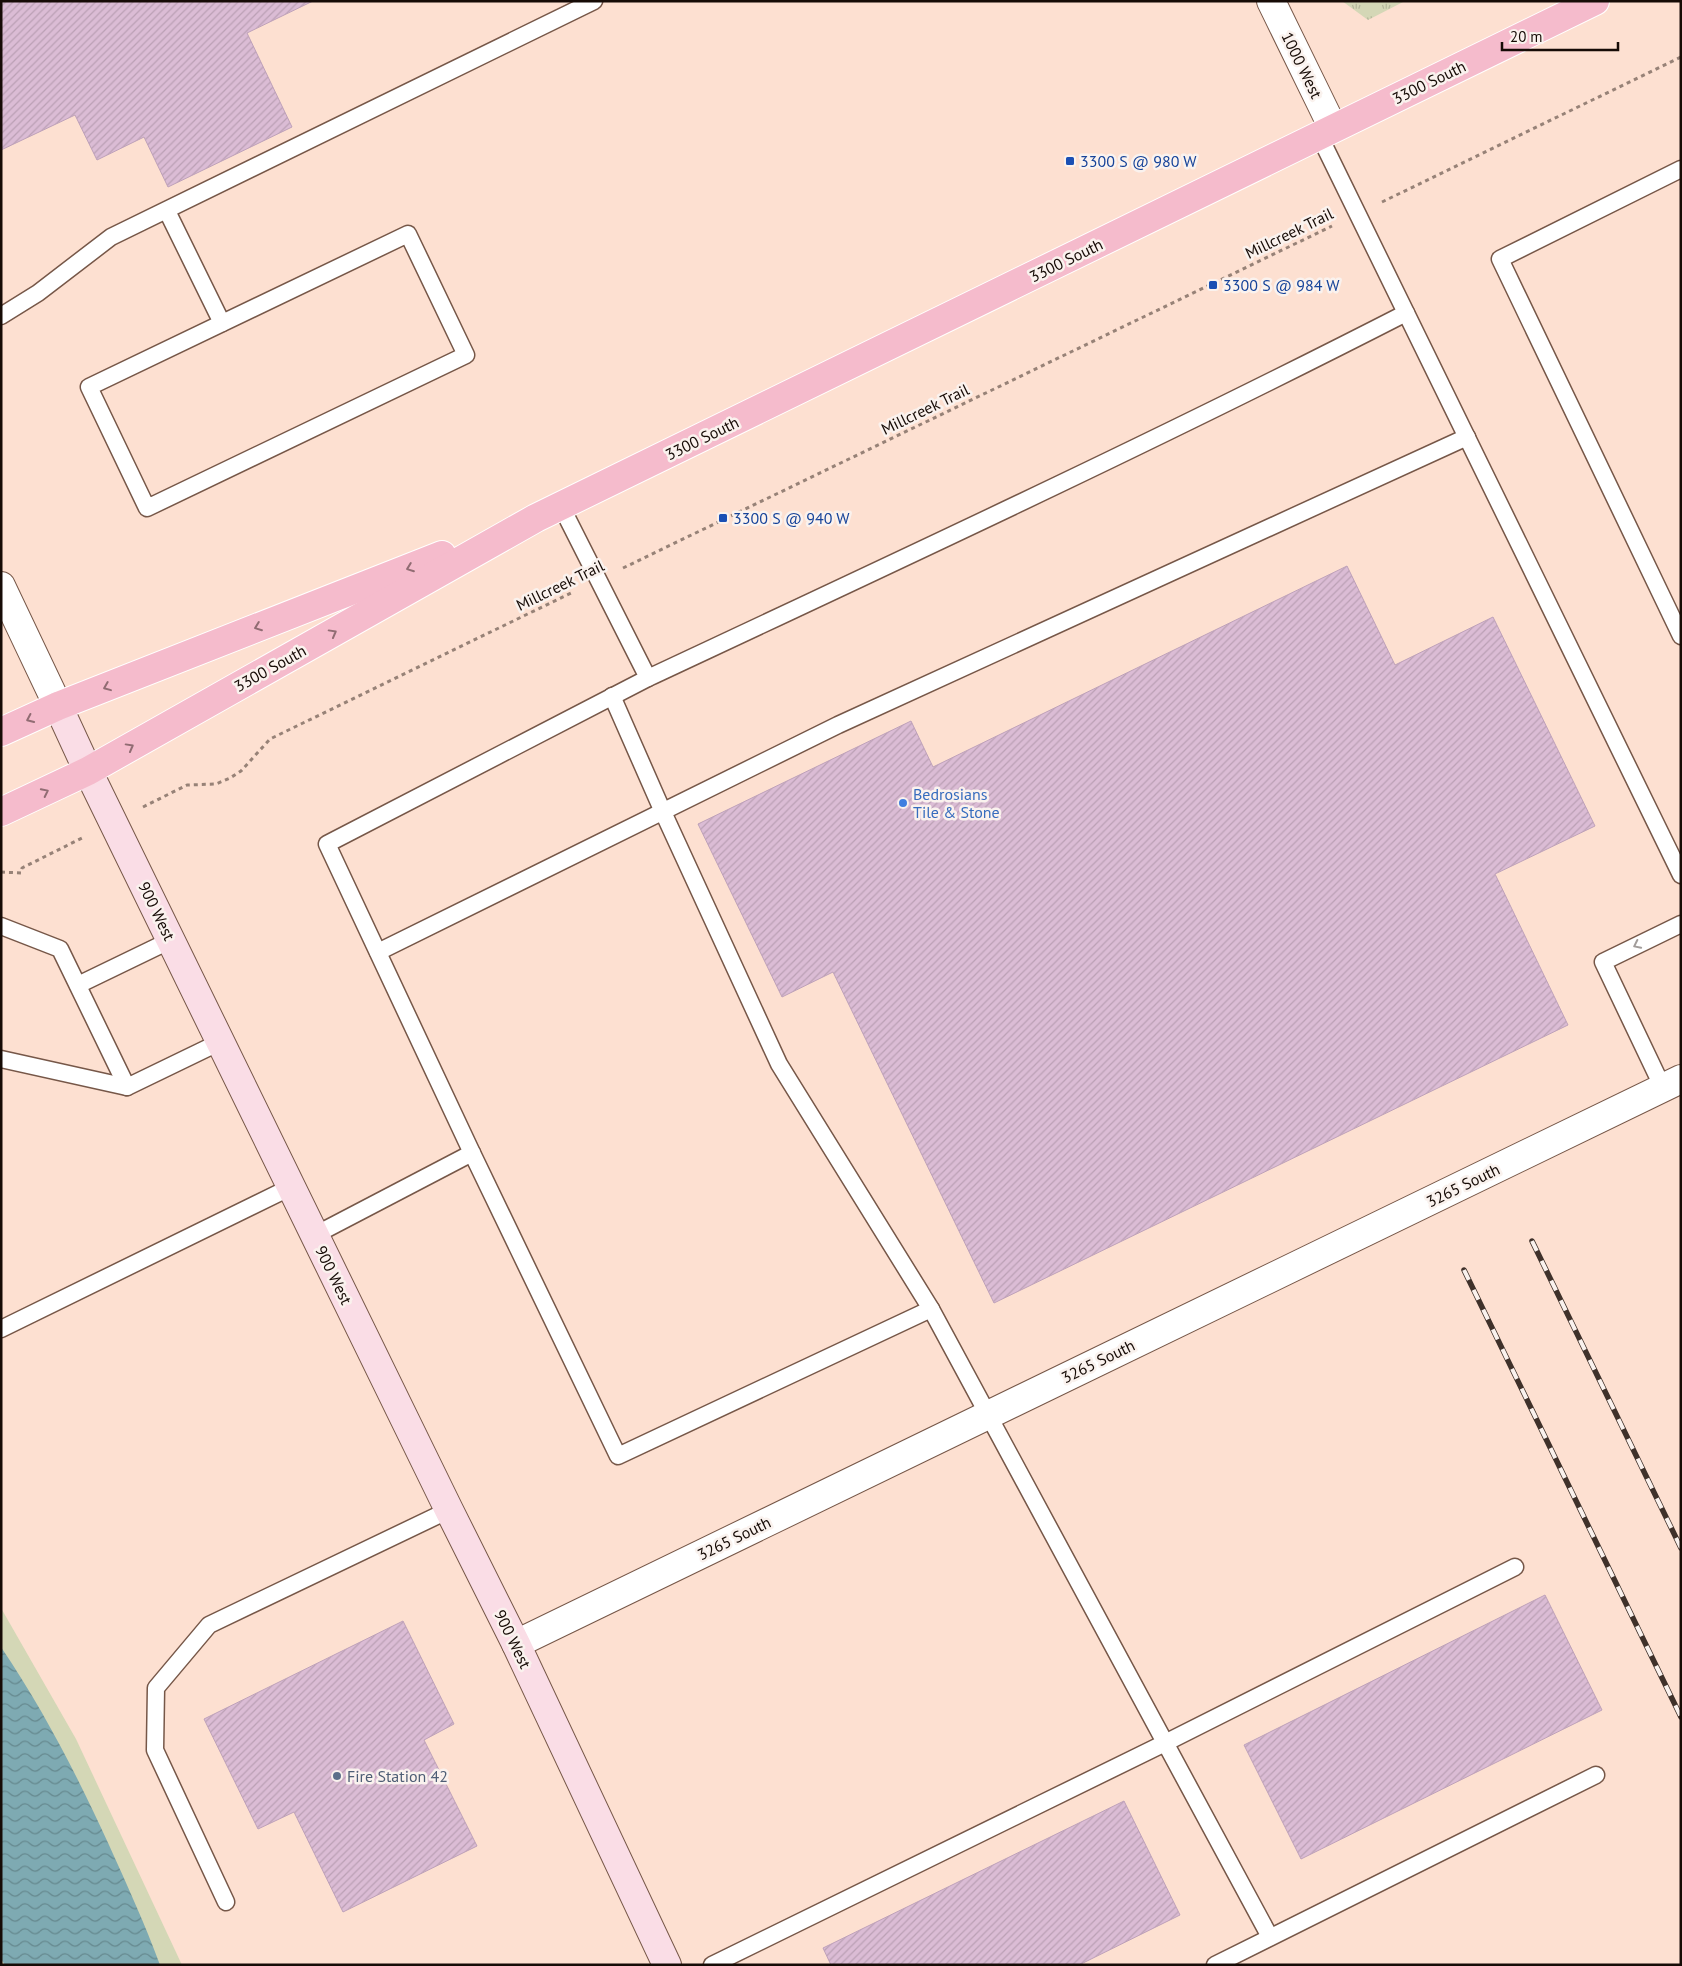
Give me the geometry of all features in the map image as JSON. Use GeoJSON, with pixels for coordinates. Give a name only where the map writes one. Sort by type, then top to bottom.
{"type":"FeatureCollection","features":[{"type":"Feature","properties":{"kind":"main road","name":"3300 South"},"geometry":{"type":"LineString","coordinates":[[1,812],[88,771],[536,518],[1595,1]]}},
{"type":"Feature","properties":{"kind":"main road","name":"3300 South"},"geometry":{"type":"LineString","coordinates":[[1,732],[58,706],[536,518]]}},
{"type":"Feature","properties":{"kind":"main road","name":"900 West"},"geometry":{"type":"LineString","coordinates":[[58,706],[220,1042],[516,1644],[667,1965]]}},
{"type":"Feature","properties":{"kind":"street","name":"1000 West"},"geometry":{"type":"LineString","coordinates":[[1271,1],[1326,132]]}},
{"type":"Feature","properties":{"kind":"street","name":"900 West"},"geometry":{"type":"LineString","coordinates":[[1,586],[58,706]]}},
{"type":"Feature","properties":{"kind":"street","name":"3265 South"},"geometry":{"type":"LineString","coordinates":[[516,1644],[1672,1083]]}},
{"type":"Feature","properties":{"kind":"lane"},"geometry":{"type":"LineString","coordinates":[[1,316],[38,293],[111,237],[594,1]]}},
{"type":"Feature","properties":{"kind":"lane"},"geometry":{"type":"LineString","coordinates":[[1326,132],[1357,214],[1681,875]]}},
{"type":"Feature","properties":{"kind":"lane"},"geometry":{"type":"LineString","coordinates":[[1681,169],[1500,259],[1681,636]]}},
{"type":"Feature","properties":{"kind":"lane"},"geometry":{"type":"LineString","coordinates":[[167,210],[222,323]]}},
{"type":"Feature","properties":{"kind":"lane"},"geometry":{"type":"LineString","coordinates":[[408,234],[466,355],[147,508],[89,387],[222,323],[408,234]]}},
{"type":"Feature","properties":{"kind":"lane"},"geometry":{"type":"LineString","coordinates":[[931,1309],[618,1456],[472,1153],[327,844],[648,678],[971,526],[1318,358],[1406,313]]}},
{"type":"Feature","properties":{"kind":"lane"},"geometry":{"type":"LineString","coordinates":[[378,952],[838,725],[1467,437]]}},
{"type":"Feature","properties":{"kind":"lane"},"geometry":{"type":"LineString","coordinates":[[561,506],[648,678]]}},
{"type":"Feature","properties":{"kind":"lane"},"geometry":{"type":"LineString","coordinates":[[612,696],[662,812],[779,1064],[931,1309],[1270,1937]]}},
{"type":"Feature","properties":{"kind":"lane"},"geometry":{"type":"LineString","coordinates":[[1672,1083],[1603,962],[1681,924]]}},
{"type":"Feature","properties":{"kind":"lane"},"geometry":{"type":"LineString","coordinates":[[1,926],[60,949],[127,1087]]}},
{"type":"Feature","properties":{"kind":"lane"},"geometry":{"type":"LineString","coordinates":[[78,985],[171,940]]}},
{"type":"Feature","properties":{"kind":"lane"},"geometry":{"type":"LineString","coordinates":[[1,1059],[127,1087],[220,1042]]}},
{"type":"Feature","properties":{"kind":"lane"},"geometry":{"type":"LineString","coordinates":[[315,1234],[472,1153]]}},
{"type":"Feature","properties":{"kind":"lane"},"geometry":{"type":"LineString","coordinates":[[1,1329],[291,1187]]}},
{"type":"Feature","properties":{"kind":"lane"},"geometry":{"type":"LineString","coordinates":[[226,1902],[155,1750],[156,1688],[209,1625],[449,1510]]}},
{"type":"Feature","properties":{"kind":"lane"},"geometry":{"type":"LineString","coordinates":[[712,1965],[1515,1568]]}},
{"type":"Feature","properties":{"kind":"lane"},"geometry":{"type":"LineString","coordinates":[[1215,1965],[1596,1775]]}},
{"type":"Feature","properties":{"kind":"path","name":"Millcreek Trail"},"geometry":{"type":"LineString","coordinates":[[187,785],[216,784],[230,778],[241,771],[270,738],[1681,57]]}},
{"type":"Feature","properties":{"kind":"path"},"geometry":{"type":"LineString","coordinates":[[1292,236],[1296,244]]}},
{"type":"Feature","properties":{"kind":"path"},"geometry":{"type":"LineString","coordinates":[[1,872],[21,873],[22,868]]}},
{"type":"Feature","properties":{"kind":"green space"},"geometry":{"type":"Polygon","coordinates":[[[1342,1],[1405,1],[1368,20],[1342,1]]]}},
{"type":"Feature","properties":{"kind":"green space"},"geometry":{"type":"Polygon","coordinates":[[[1,1608],[76,1739],[182,1965],[1,1965],[1,1608]]]}},
{"type":"Feature","properties":{"kind":"water"},"geometry":{"type":"Polygon","coordinates":[[[1,1647],[45,1719],[85,1794],[129,1890],[160,1965],[5,1965],[1,1959],[1,1647]]]}},
{"type":"Feature","properties":{"kind":"building"},"geometry":{"type":"Polygon","coordinates":[[[1,1],[313,1],[247,33],[292,127],[168,187],[144,137],[97,160],[75,115],[1,150],[1,1]]]}},
{"type":"Feature","properties":{"kind":"building"},"geometry":{"type":"Polygon","coordinates":[[[1347,566],[1395,665],[1493,617],[1595,826],[1495,874],[1568,1025],[994,1303],[833,972],[782,997],[698,824],[911,721],[933,767],[1347,566]]]}},
{"type":"Feature","properties":{"kind":"building"},"geometry":{"type":"Polygon","coordinates":[[[1545,1595],[1602,1710],[1301,1859],[1244,1745],[1545,1595]]]}},
{"type":"Feature","properties":{"kind":"building","name":"Fire Station 42"},"geometry":{"type":"Polygon","coordinates":[[[403,1621],[454,1724],[424,1740],[477,1846],[343,1912],[294,1812],[258,1829],[204,1719],[403,1621]]]}},
{"type":"Feature","properties":{"kind":"building"},"geometry":{"type":"Polygon","coordinates":[[[1124,1801],[1180,1915],[1079,1965],[831,1965],[823,1948],[1124,1801]]]}},
{"type":"Feature","properties":{"kind":"railway"},"geometry":{"type":"LineString","coordinates":[[1532,1241],[1681,1548]]}},
{"type":"Feature","properties":{"kind":"railway"},"geometry":{"type":"LineString","coordinates":[[1464,1270],[1681,1717]]}},
{"type":"Feature","properties":{"kind":"place","name":"3300 S @ 980 W"},"geometry":{"type":"Point","coordinates":[1070,161]}},
{"type":"Feature","properties":{"kind":"place","name":"3300 S @ 984 W"},"geometry":{"type":"Point","coordinates":[1213,285]}},
{"type":"Feature","properties":{"kind":"place","name":"3300 S @ 940 W"},"geometry":{"type":"Point","coordinates":[723,518]}},
{"type":"Feature","properties":{"kind":"place","name":"Bedrosians Tile & Stone"},"geometry":{"type":"Point","coordinates":[903,803]}},
{"type":"Feature","properties":{"kind":"place","name":"Fire Station 42"},"geometry":{"type":"Point","coordinates":[337,1776]}}]}
